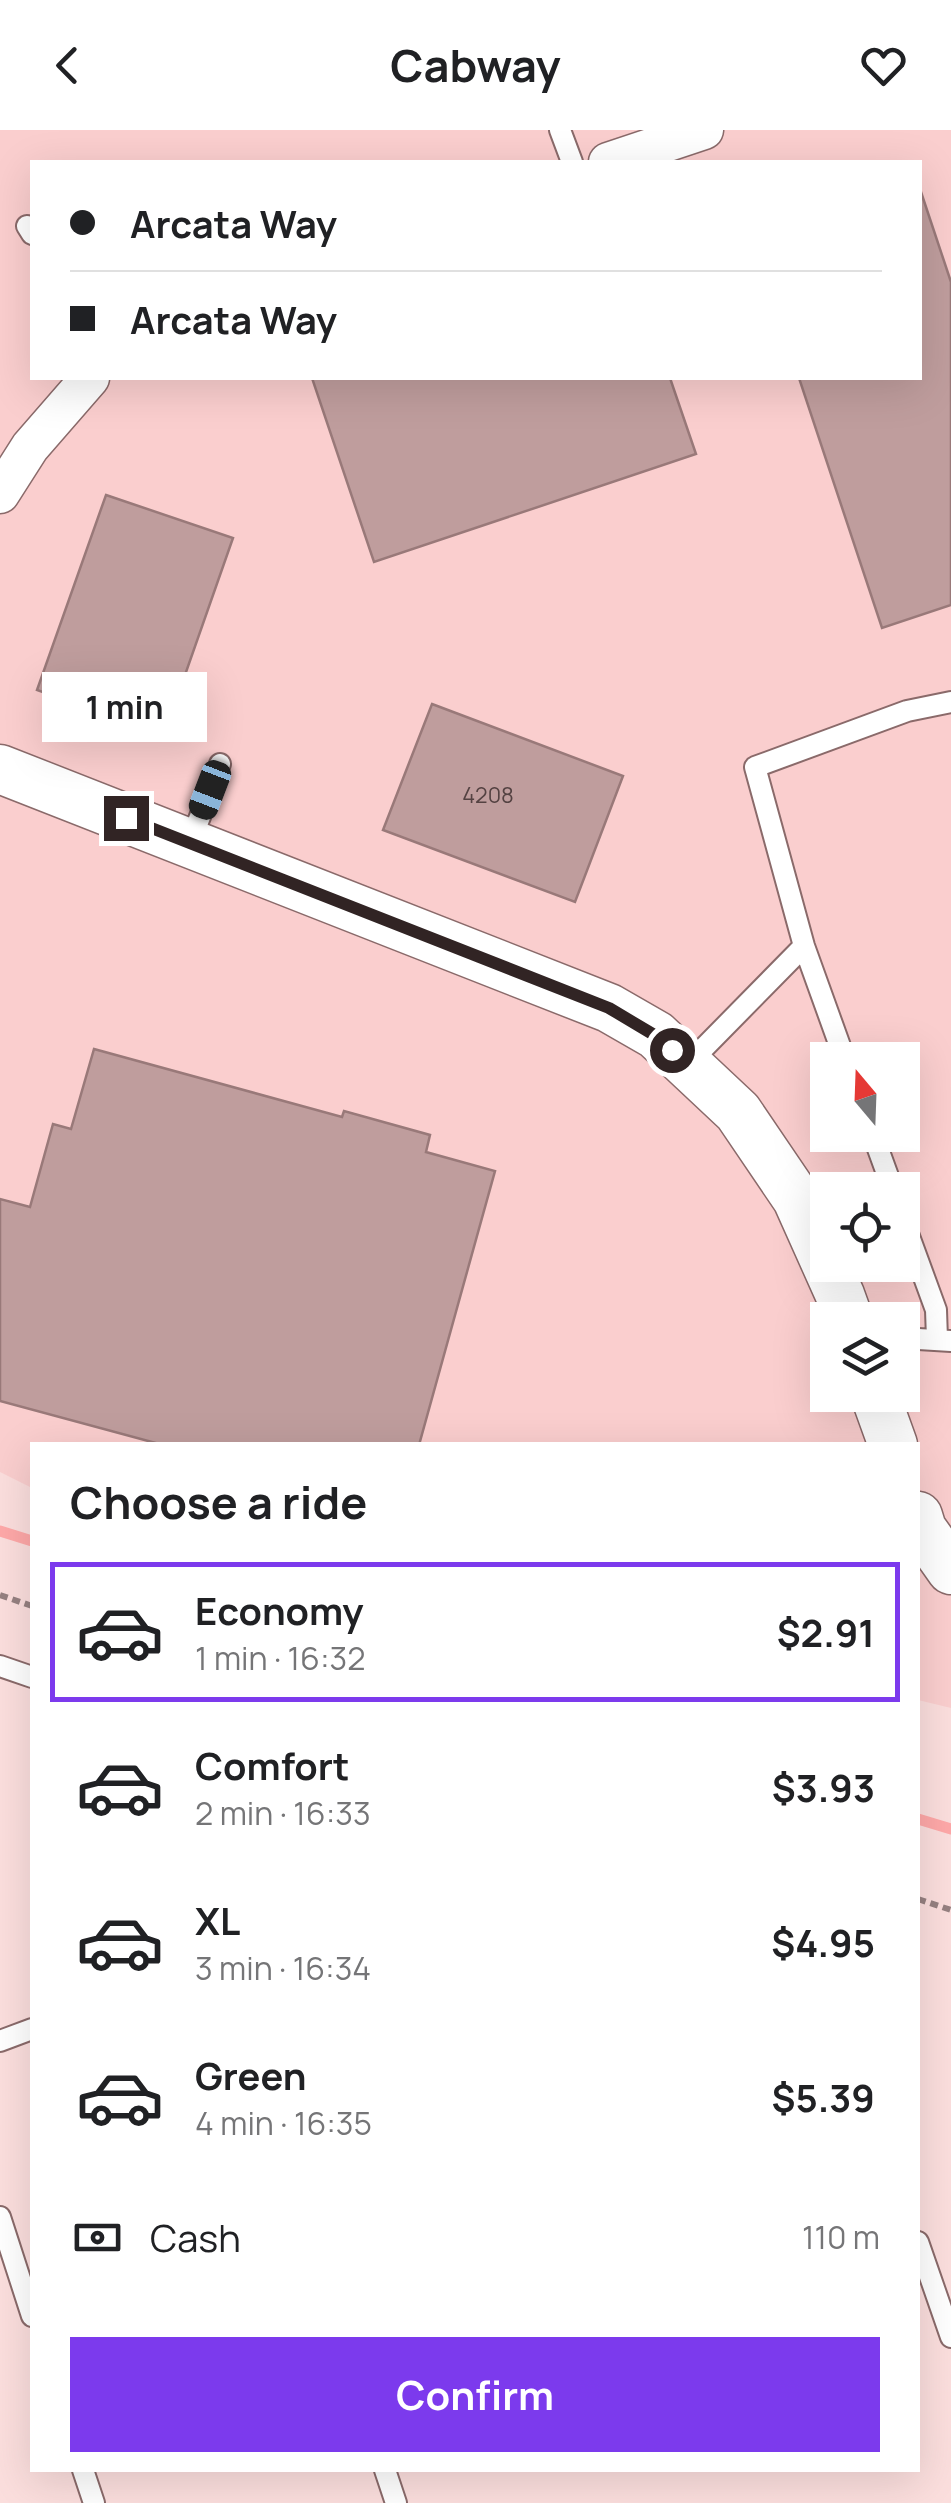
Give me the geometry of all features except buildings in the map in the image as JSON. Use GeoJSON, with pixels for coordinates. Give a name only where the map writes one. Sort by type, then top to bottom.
{"type":"FeatureCollection","features":[{"type":"Feature","properties":{"kind":"street"},"geometry":{"type":"LineString","coordinates":[[614,160],[704,130]]}},
{"type":"Feature","properties":{"kind":"street"},"geometry":{"type":"LineString","coordinates":[[0,494],[30,447],[88,380]]}},
{"type":"Feature","properties":{"kind":"street"},"geometry":{"type":"LineString","coordinates":[[0,769],[609,1008],[656,1036],[738,1112],[797,1200],[841,1302]]}},
{"type":"Feature","properties":{"kind":"street"},"geometry":{"type":"LineString","coordinates":[[881,1412],[891,1442]]}},
{"type":"Feature","properties":{"kind":"street"},"geometry":{"type":"LineString","coordinates":[[920,1522],[951,1570]]}},
{"type":"Feature","properties":{"kind":"lane"},"geometry":{"type":"LineString","coordinates":[[560,130],[571,160]]}},
{"type":"Feature","properties":{"kind":"lane"},"geometry":{"type":"LineString","coordinates":[[839,1042],[804,946],[756,767],[907,711],[951,702]]}},
{"type":"Feature","properties":{"kind":"lane"},"geometry":{"type":"LineString","coordinates":[[190,843],[220,764]]}},
{"type":"Feature","properties":{"kind":"lane"},"geometry":{"type":"LineString","coordinates":[[687,1064],[804,946]]}},
{"type":"Feature","properties":{"kind":"lane"},"geometry":{"type":"LineString","coordinates":[[920,1267],[944,1340]]}},
{"type":"Feature","properties":{"kind":"lane"},"geometry":{"type":"LineString","coordinates":[[0,1666],[30,1676]]}},
{"type":"Feature","properties":{"kind":"lane"},"geometry":{"type":"LineString","coordinates":[[0,2041],[30,2031]]}},
{"type":"Feature","properties":{"kind":"lane"},"geometry":{"type":"LineString","coordinates":[[0,2217],[30,2310]]}},
{"type":"Feature","properties":{"kind":"lane"},"geometry":{"type":"LineString","coordinates":[[920,2248],[951,2337]]}},
{"type":"Feature","properties":{"kind":"lane"},"geometry":{"type":"LineString","coordinates":[[85,2472],[94,2503]]}},
{"type":"Feature","properties":{"kind":"lane"},"geometry":{"type":"LineString","coordinates":[[386,2472],[396,2503]]}},
{"type":"Feature","properties":{"kind":"path"},"geometry":{"type":"LineString","coordinates":[[0,1595],[30,1605]]}},
{"type":"Feature","properties":{"kind":"path"},"geometry":{"type":"LineString","coordinates":[[920,1900],[951,1910]]}},
{"type":"Feature","properties":{"kind":"shaded area"},"geometry":{"type":"Polygon","coordinates":[[[0,130],[951,130],[951,1708],[920,1700],[920,1442],[30,1442],[30,1487],[0,1472],[0,130]]]}},
{"type":"Feature","properties":{"kind":"waterway"},"geometry":{"type":"LineString","coordinates":[[0,1531],[30,1540]]}},
{"type":"Feature","properties":{"kind":"waterway"},"geometry":{"type":"LineString","coordinates":[[920,1820],[951,1829]]}},
{"type":"Feature","properties":{"kind":"route"},"geometry":{"type":"LineString","coordinates":[[126,818],[609,1008],[672,1050]]}}]}
